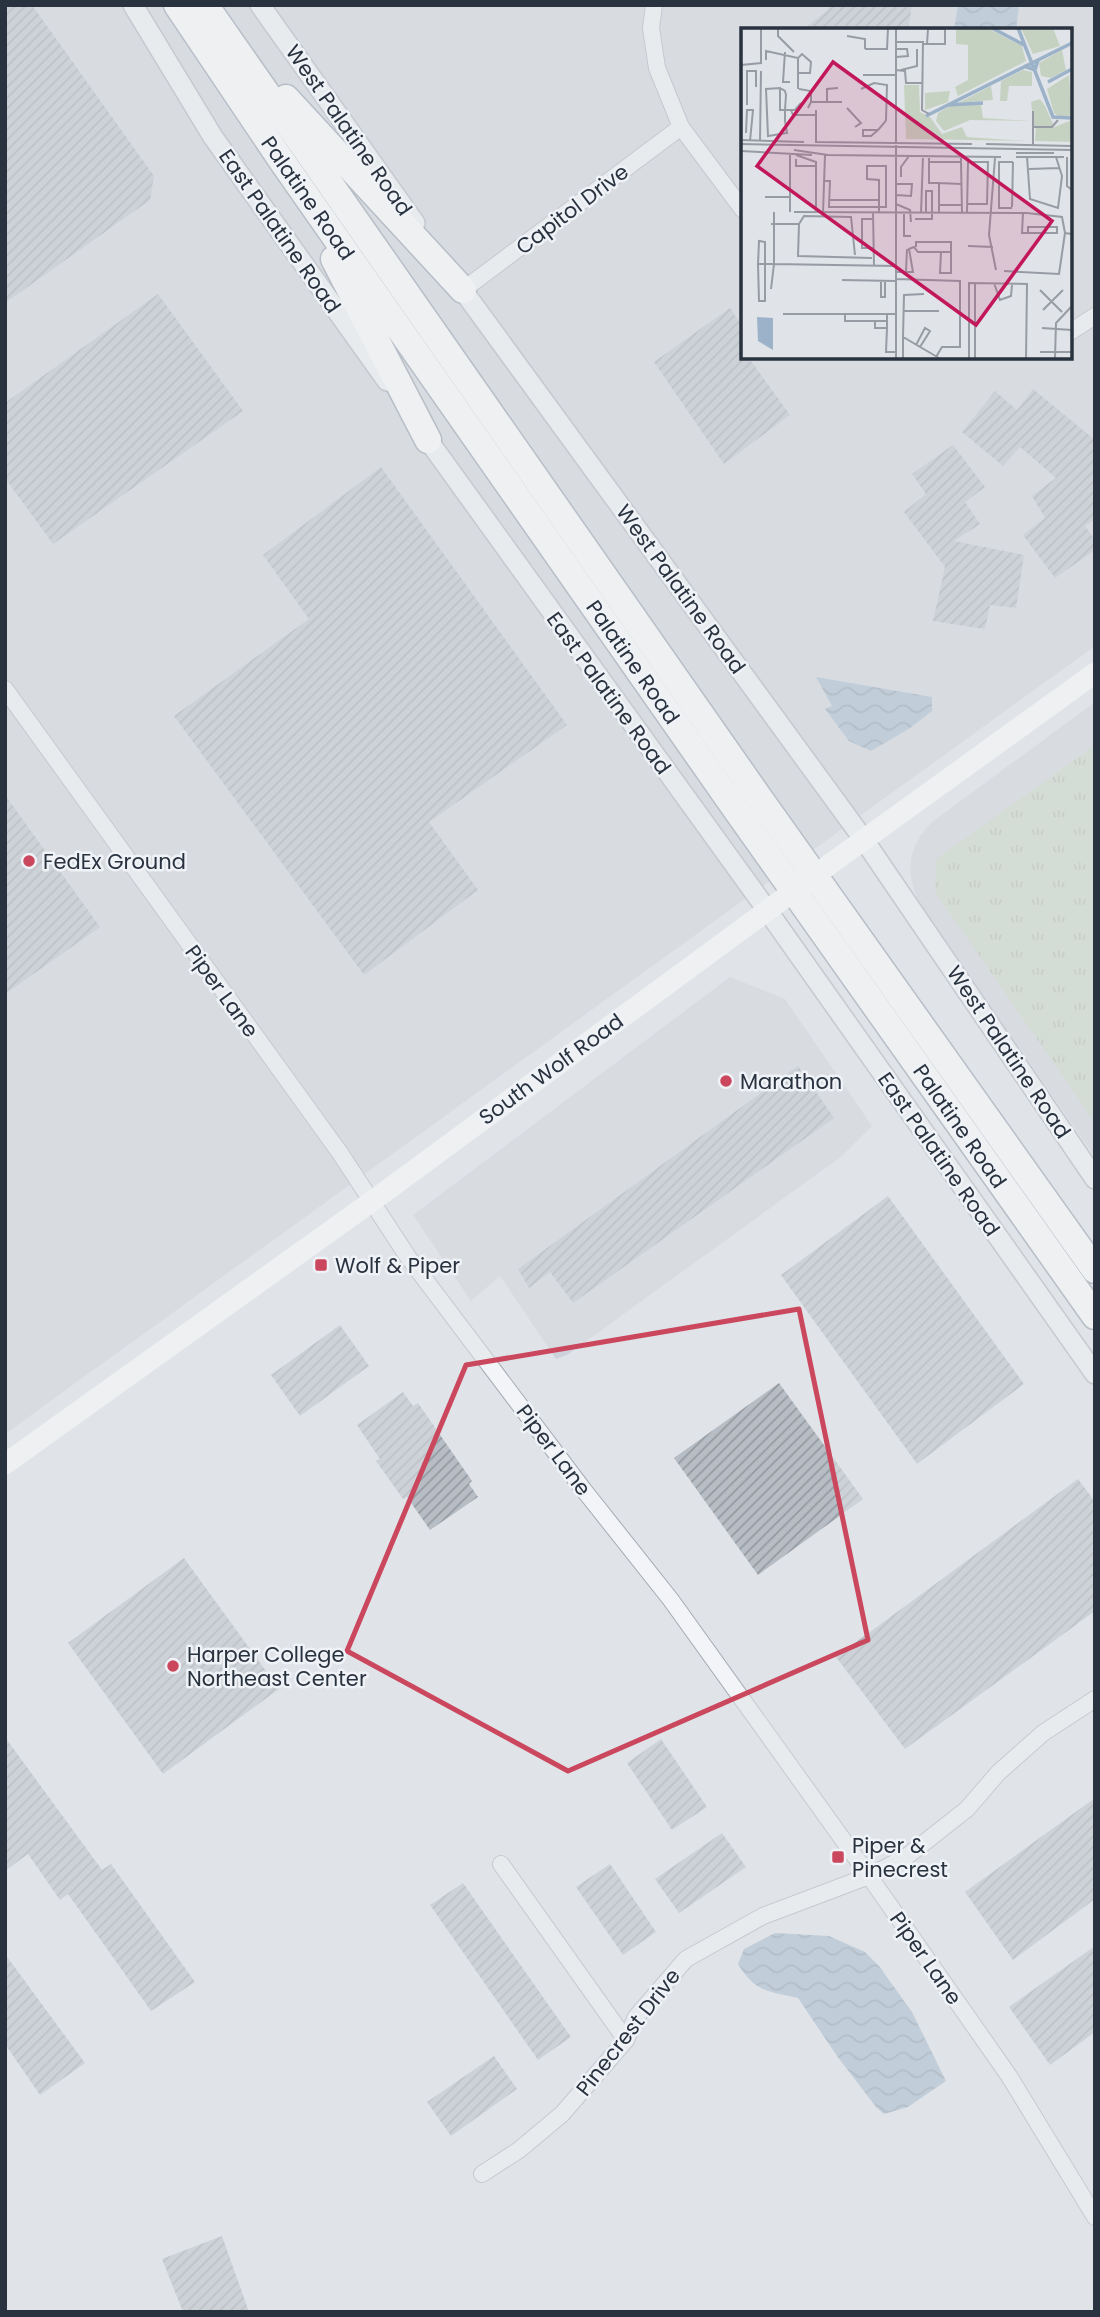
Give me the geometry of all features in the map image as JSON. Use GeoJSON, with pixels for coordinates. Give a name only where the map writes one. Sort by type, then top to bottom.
{"type":"FeatureCollection","features":[{"type":"Feature","properties":{"kind":"highway","name":"Palatine Road"},"geometry":{"type":"LineString","coordinates":[[177,5],[284,164],[737,811],[1095,1316]]}},
{"type":"Feature","properties":{"kind":"highway"},"geometry":{"type":"LineString","coordinates":[[210,13],[463,290]]}},
{"type":"Feature","properties":{"kind":"highway","name":"Palatine Road"},"geometry":{"type":"LineString","coordinates":[[210,13],[768,810],[1095,1270]]}},
{"type":"Feature","properties":{"kind":"highway"},"geometry":{"type":"LineString","coordinates":[[284,164],[428,440]]}},
{"type":"Feature","properties":{"kind":"main road","name":"South Wolf Road"},"geometry":{"type":"LineString","coordinates":[[5,1464],[371,1202],[766,909],[1095,673]]}},
{"type":"Feature","properties":{"kind":"street","name":"East Palatine Road"},"geometry":{"type":"LineString","coordinates":[[133,5],[213,137],[1095,1374]]}},
{"type":"Feature","properties":{"kind":"street","name":"West Palatine Road"},"geometry":{"type":"LineString","coordinates":[[260,5],[463,290],[864,840],[1095,1179]]}},
{"type":"Feature","properties":{"kind":"street"},"geometry":{"type":"LineString","coordinates":[[654,5],[651,28],[657,68],[681,127],[741,207]]}},
{"type":"Feature","properties":{"kind":"street","name":"Capitol Drive"},"geometry":{"type":"LineString","coordinates":[[463,290],[681,127]]}},
{"type":"Feature","properties":{"kind":"street"},"geometry":{"type":"LineString","coordinates":[[1072,331],[1095,316]]}},
{"type":"Feature","properties":{"kind":"street","name":"Piper Lane"},"geometry":{"type":"LineString","coordinates":[[5,689],[340,1153],[442,1303],[671,1600],[869,1876],[1009,2076],[1095,2217]]}},
{"type":"Feature","properties":{"kind":"street","name":"Pinecrest Drive"},"geometry":{"type":"LineString","coordinates":[[482,2174],[519,2150],[562,2114],[626,2040],[636,2017],[686,1959],[763,1916],[869,1876],[906,1857],[967,1810],[998,1773],[1043,1733],[1095,1699]]}},
{"type":"Feature","properties":{"kind":"street"},"geometry":{"type":"LineString","coordinates":[[501,1864],[626,2040]]}},
{"type":"Feature","properties":{"kind":"highlighted area"},"geometry":{"type":"Polygon","coordinates":[[[799,1309],[868,1640],[568,1771],[347,1651],[466,1365],[799,1309]]]}},
{"type":"Feature","properties":{"kind":"shaded area"},"geometry":{"type":"Polygon","coordinates":[[[5,5],[1095,5],[1095,646],[5,1434],[5,5]]]}},
{"type":"Feature","properties":{"kind":"shaded area"},"geometry":{"type":"Polygon","coordinates":[[[1095,702],[1095,1157],[924,911],[914,891],[910,871],[912,853],[920,836],[932,822],[1095,702]]]}},
{"type":"Feature","properties":{"kind":"shaded area"},"geometry":{"type":"Polygon","coordinates":[[[730,977],[785,999],[872,1126],[842,1156],[567,1355],[556,1359],[500,1276],[471,1301],[413,1215],[730,977]]]}},
{"type":"Feature","properties":{"kind":"green space"},"geometry":{"type":"Polygon","coordinates":[[[1095,745],[1095,1123],[935,892],[936,859],[1095,745]]]}},
{"type":"Feature","properties":{"kind":"water"},"geometry":{"type":"Polygon","coordinates":[[[958,5],[1019,5],[1016,28],[954,28],[958,5]]]}},
{"type":"Feature","properties":{"kind":"water"},"geometry":{"type":"Polygon","coordinates":[[[816,677],[932,697],[932,711],[910,728],[871,751],[849,741],[825,709],[832,706],[816,677]]]}},
{"type":"Feature","properties":{"kind":"water"},"geometry":{"type":"Polygon","coordinates":[[[775,1933],[829,1936],[865,1952],[879,1966],[912,2012],[946,2081],[908,2107],[884,2114],[837,2056],[798,1998],[763,1989],[750,1980],[738,1964],[744,1949],[775,1933]]]}},
{"type":"Feature","properties":{"kind":"building"},"geometry":{"type":"Polygon","coordinates":[[[5,5],[32,5],[154,176],[150,200],[5,303],[5,5]]]}},
{"type":"Feature","properties":{"kind":"building"},"geometry":{"type":"Polygon","coordinates":[[[829,5],[912,5],[908,28],[805,28],[828,10],[829,5]]]}},
{"type":"Feature","properties":{"kind":"building"},"geometry":{"type":"Polygon","coordinates":[[[158,294],[243,411],[53,544],[5,478],[5,403],[158,294]]]}},
{"type":"Feature","properties":{"kind":"building"},"geometry":{"type":"Polygon","coordinates":[[[730,308],[741,324],[741,359],[749,359],[790,415],[724,464],[654,362],[730,308]]]}},
{"type":"Feature","properties":{"kind":"building"},"geometry":{"type":"Polygon","coordinates":[[[1033,389],[1095,440],[1095,519],[1085,526],[1095,540],[1095,550],[1055,578],[1023,535],[1045,518],[1032,496],[1056,478],[1020,447],[1003,466],[962,432],[995,391],[1017,410],[1033,389]]]}},
{"type":"Feature","properties":{"kind":"building"},"geometry":{"type":"Polygon","coordinates":[[[953,445],[985,487],[965,502],[980,524],[954,541],[1024,555],[1016,608],[990,605],[985,629],[933,621],[945,567],[904,512],[926,494],[912,474],[953,445]]]}},
{"type":"Feature","properties":{"kind":"building"},"geometry":{"type":"Polygon","coordinates":[[[381,467],[567,725],[429,822],[478,890],[364,975],[174,716],[309,619],[263,555],[381,467]]]}},
{"type":"Feature","properties":{"kind":"building","name":"FedEx Ground"},"geometry":{"type":"Polygon","coordinates":[[[5,795],[100,927],[5,994],[5,795]]]}},
{"type":"Feature","properties":{"kind":"building"},"geometry":{"type":"Polygon","coordinates":[[[798,1066],[834,1118],[573,1303],[550,1272],[529,1288],[518,1269],[798,1066]]]}},
{"type":"Feature","properties":{"kind":"building"},"geometry":{"type":"Polygon","coordinates":[[[888,1196],[1024,1384],[917,1464],[781,1275],[888,1196]]]}},
{"type":"Feature","properties":{"kind":"building"},"geometry":{"type":"Polygon","coordinates":[[[340,1325],[369,1366],[300,1416],[271,1375],[340,1325]]]}},
{"type":"Feature","properties":{"kind":"building"},"geometry":{"type":"Polygon","coordinates":[[[779,1383],[863,1499],[758,1575],[674,1458],[779,1383]]]}},
{"type":"Feature","properties":{"kind":"building"},"geometry":{"type":"Polygon","coordinates":[[[403,1392],[413,1406],[418,1403],[472,1481],[469,1484],[478,1497],[430,1530],[407,1497],[403,1499],[376,1461],[380,1459],[357,1425],[403,1392]]]}},
{"type":"Feature","properties":{"kind":"building"},"geometry":{"type":"Polygon","coordinates":[[[1078,1479],[1095,1502],[1095,1611],[905,1749],[836,1657],[1078,1479]]]}},
{"type":"Feature","properties":{"kind":"building","name":"Harper College Northeast Center"},"geometry":{"type":"Polygon","coordinates":[[[184,1558],[279,1689],[163,1774],[68,1643],[184,1558]]]}},
{"type":"Feature","properties":{"kind":"building"},"geometry":{"type":"Polygon","coordinates":[[[5,1737],[102,1870],[111,1864],[195,1982],[151,2011],[68,1894],[60,1900],[28,1854],[5,1871],[5,1737]]]}},
{"type":"Feature","properties":{"kind":"building"},"geometry":{"type":"Polygon","coordinates":[[[661,1739],[707,1807],[672,1830],[627,1763],[661,1739]]]}},
{"type":"Feature","properties":{"kind":"building"},"geometry":{"type":"Polygon","coordinates":[[[1095,1798],[1095,1899],[1013,1960],[965,1892],[1095,1798]]]}},
{"type":"Feature","properties":{"kind":"building"},"geometry":{"type":"Polygon","coordinates":[[[722,1833],[746,1867],[679,1913],[655,1879],[722,1833]]]}},
{"type":"Feature","properties":{"kind":"building"},"geometry":{"type":"Polygon","coordinates":[[[610,1864],[656,1932],[623,1955],[576,1887],[610,1864]]]}},
{"type":"Feature","properties":{"kind":"building"},"geometry":{"type":"Polygon","coordinates":[[[463,1883],[571,2037],[538,2060],[430,1905],[463,1883]]]}},
{"type":"Feature","properties":{"kind":"building"},"geometry":{"type":"Polygon","coordinates":[[[1095,1946],[1095,2032],[1050,2065],[1009,2007],[1095,1946]]]}},
{"type":"Feature","properties":{"kind":"building"},"geometry":{"type":"Polygon","coordinates":[[[5,1954],[85,2063],[40,2095],[5,2044],[5,1954]]]}},
{"type":"Feature","properties":{"kind":"building"},"geometry":{"type":"Polygon","coordinates":[[[494,2056],[517,2089],[451,2136],[427,2102],[494,2056]]]}},
{"type":"Feature","properties":{"kind":"building"},"geometry":{"type":"Polygon","coordinates":[[[222,2236],[249,2312],[183,2312],[162,2259],[222,2236]]]}},
{"type":"Feature","properties":{"kind":"place","name":"FedEx Ground"},"geometry":{"type":"Point","coordinates":[29,861]}},
{"type":"Feature","properties":{"kind":"place","name":"Marathon"},"geometry":{"type":"Point","coordinates":[726,1081]}},
{"type":"Feature","properties":{"kind":"place","name":"Wolf & Piper"},"geometry":{"type":"Point","coordinates":[321,1265]}},
{"type":"Feature","properties":{"kind":"place","name":"Harper College Northeast Center"},"geometry":{"type":"Point","coordinates":[173,1666]}},
{"type":"Feature","properties":{"kind":"place","name":"Piper & Pinecrest"},"geometry":{"type":"Point","coordinates":[838,1857]}}]}
